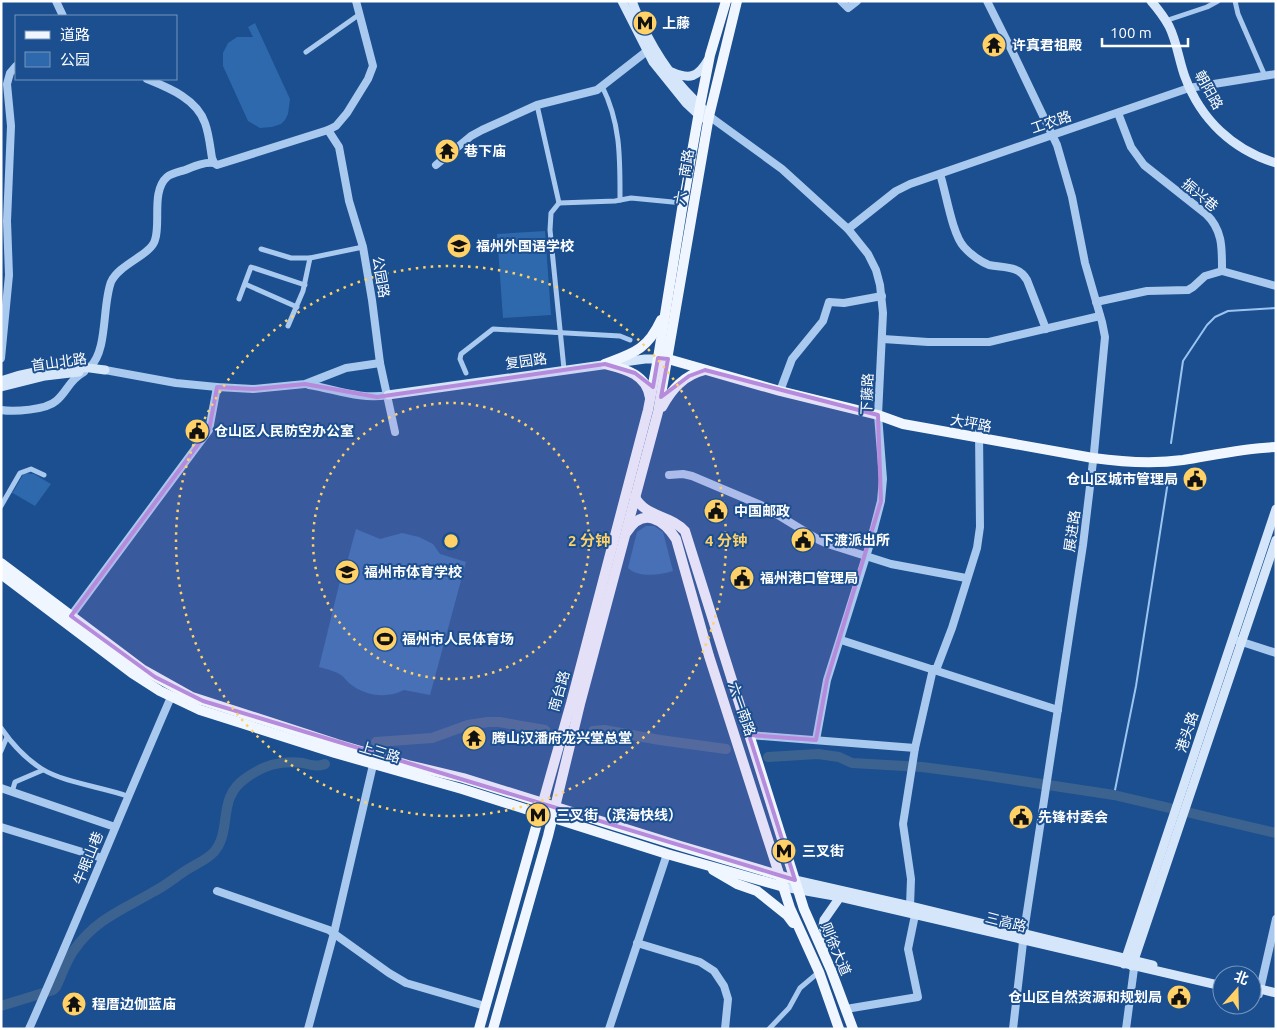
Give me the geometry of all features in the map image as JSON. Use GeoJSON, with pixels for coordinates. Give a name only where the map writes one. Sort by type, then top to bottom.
{"type":"FeatureCollection","features":[{"type":"Feature","properties":{"kind":"main road"},"geometry":{"type":"LineString","coordinates":[[622,1],[646,51],[661,74],[704,115]]}},
{"type":"Feature","properties":{"kind":"main road"},"geometry":{"type":"LineString","coordinates":[[632,1],[642,27],[654,50],[704,115]]}},
{"type":"Feature","properties":{"kind":"main road","name":"六一南路"},"geometry":{"type":"LineString","coordinates":[[663,359],[704,115],[710,55],[726,1]]}},
{"type":"Feature","properties":{"kind":"main road","name":"六一南路"},"geometry":{"type":"LineString","coordinates":[[663,359],[666,308],[682,202],[704,115],[737,1]]}},
{"type":"Feature","properties":{"kind":"main road","name":"朝阳路"},"geometry":{"type":"LineString","coordinates":[[1152,1],[1172,33],[1189,88],[1206,116],[1228,138],[1248,152],[1276,163]]}},
{"type":"Feature","properties":{"kind":"main road"},"geometry":{"type":"LineString","coordinates":[[670,71],[682,76],[694,75],[703,68],[710,55]]}},
{"type":"Feature","properties":{"kind":"main road"},"geometry":{"type":"LineString","coordinates":[[605,364],[631,354],[647,343],[655,332],[666,308]]}},
{"type":"Feature","properties":{"kind":"main road","name":"复园路"},"geometry":{"type":"LineString","coordinates":[[388,395],[564,369],[645,359],[663,359]]}},
{"type":"Feature","properties":{"kind":"main road"},"geometry":{"type":"LineString","coordinates":[[663,359],[878,415],[903,418],[979,435],[1094,456],[1164,459],[1276,447]]}},
{"type":"Feature","properties":{"kind":"main road","name":"南台路"},"geometry":{"type":"LineString","coordinates":[[479,1029],[538,814],[571,703],[650,401],[663,359]]}},
{"type":"Feature","properties":{"kind":"main road","name":"南台路"},"geometry":{"type":"LineString","coordinates":[[493,1029],[552,818],[623,539],[658,412],[663,359]]}},
{"type":"Feature","properties":{"kind":"main road"},"geometry":{"type":"LineString","coordinates":[[605,364],[625,369],[640,377],[649,391],[650,401]]}},
{"type":"Feature","properties":{"kind":"main road","name":"首山北路"},"geometry":{"type":"LineString","coordinates":[[1,381],[64,367],[105,370]]}},
{"type":"Feature","properties":{"kind":"main road","name":"首山北路"},"geometry":{"type":"LineString","coordinates":[[1,387],[45,376],[87,370]]}},
{"type":"Feature","properties":{"kind":"main road"},"geometry":{"type":"LineString","coordinates":[[658,412],[672,391],[681,382],[705,370]]}},
{"type":"Feature","properties":{"kind":"main road"},"geometry":{"type":"LineString","coordinates":[[1181,457],[1246,444],[1276,442]]}},
{"type":"Feature","properties":{"kind":"main road","name":"六一南路"},"geometry":{"type":"LineString","coordinates":[[635,497],[638,504],[645,509],[679,524],[685,531],[796,885]]}},
{"type":"Feature","properties":{"kind":"main road","name":"港头路"},"geometry":{"type":"LineString","coordinates":[[1131,963],[1236,640],[1276,509]]}},
{"type":"Feature","properties":{"kind":"main road","name":"六一南路"},"geometry":{"type":"LineString","coordinates":[[623,539],[634,523],[644,519],[659,521],[664,524],[676,539],[709,656],[782,882]]}},
{"type":"Feature","properties":{"kind":"main road","name":"港头路"},"geometry":{"type":"LineString","coordinates":[[1236,640],[1276,540]]}},
{"type":"Feature","properties":{"kind":"main road","name":"上三路"},"geometry":{"type":"LineString","coordinates":[[1,563],[142,669],[192,697],[337,744],[408,765],[463,778],[542,802],[782,882]]}},
{"type":"Feature","properties":{"kind":"main road","name":"上三路"},"geometry":{"type":"LineString","coordinates":[[1,574],[132,674],[172,697],[220,718],[373,765],[462,789],[667,854],[782,882]]}},
{"type":"Feature","properties":{"kind":"main road"},"geometry":{"type":"LineString","coordinates":[[701,863],[724,878],[758,891],[763,895],[790,918],[810,952]]}},
{"type":"Feature","properties":{"kind":"main road"},"geometry":{"type":"LineString","coordinates":[[782,882],[796,885]]}},
{"type":"Feature","properties":{"kind":"main road","name":"则徐大道"},"geometry":{"type":"LineString","coordinates":[[782,882],[795,920],[819,972],[838,1029]]}},
{"type":"Feature","properties":{"kind":"main road","name":"则徐大道"},"geometry":{"type":"LineString","coordinates":[[796,885],[853,1029]]}},
{"type":"Feature","properties":{"kind":"main road","name":"三高路"},"geometry":{"type":"LineString","coordinates":[[796,885],[840,897],[1024,937]]}},
{"type":"Feature","properties":{"kind":"main road","name":"三高路"},"geometry":{"type":"LineString","coordinates":[[796,885],[910,906],[1024,937],[1212,983]]}},
{"type":"Feature","properties":{"kind":"main road"},"geometry":{"type":"LineString","coordinates":[[823,952],[824,920],[840,897]]}},
{"type":"Feature","properties":{"kind":"main road","name":"三高路"},"geometry":{"type":"LineString","coordinates":[[1131,963],[1212,978]]}},
{"type":"Feature","properties":{"kind":"main road"},"geometry":{"type":"LineString","coordinates":[[1262,991],[1276,992]]}},
{"type":"Feature","properties":{"kind":"main road"},"geometry":{"type":"LineString","coordinates":[[1262,993],[1276,998]]}},
{"type":"Feature","properties":{"kind":"street"},"geometry":{"type":"LineString","coordinates":[[56,1],[63,15]]}},
{"type":"Feature","properties":{"kind":"street"},"geometry":{"type":"LineString","coordinates":[[1,410],[17,411],[57,401],[71,381],[95,362],[99,351],[112,281],[130,262],[146,252],[154,243],[159,194],[163,182],[171,175],[204,163],[217,164],[336,126],[347,113],[368,79],[373,66],[356,1]]}},
{"type":"Feature","properties":{"kind":"street"},"geometry":{"type":"LineString","coordinates":[[841,1],[848,8],[857,1]]}},
{"type":"Feature","properties":{"kind":"street","name":"展进路"},"geometry":{"type":"LineString","coordinates":[[987,1],[1061,157],[1104,338],[1094,456],[1083,545],[1044,796],[1013,1029]]}},
{"type":"Feature","properties":{"kind":"street"},"geometry":{"type":"LineString","coordinates":[[1165,21],[1207,7],[1218,1]]}},
{"type":"Feature","properties":{"kind":"street"},"geometry":{"type":"LineString","coordinates":[[1235,1],[1238,14],[1266,76]]}},
{"type":"Feature","properties":{"kind":"street"},"geometry":{"type":"LineString","coordinates":[[306,52],[360,14]]}},
{"type":"Feature","properties":{"kind":"street"},"geometry":{"type":"LineString","coordinates":[[436,165],[474,134],[537,105],[592,92],[646,51]]}},
{"type":"Feature","properties":{"kind":"street"},"geometry":{"type":"LineString","coordinates":[[1,358],[5,293],[9,274],[4,222],[11,126],[7,84],[10,73],[15,67]]}},
{"type":"Feature","properties":{"kind":"street","name":"工农路"},"geometry":{"type":"LineString","coordinates":[[848,229],[900,188],[1189,88],[1276,74]]}},
{"type":"Feature","properties":{"kind":"street"},"geometry":{"type":"LineString","coordinates":[[149,80],[180,94],[199,111],[205,122],[217,164]]}},
{"type":"Feature","properties":{"kind":"street"},"geometry":{"type":"LineString","coordinates":[[602,86],[608,98],[618,134],[620,200]]}},
{"type":"Feature","properties":{"kind":"street"},"geometry":{"type":"LineString","coordinates":[[537,105],[559,203]]}},
{"type":"Feature","properties":{"kind":"street","name":"振兴巷"},"geometry":{"type":"LineString","coordinates":[[1118,112],[1131,147],[1144,165],[1214,222],[1220,237],[1222,271]]}},
{"type":"Feature","properties":{"kind":"street","name":"下藤路"},"geometry":{"type":"LineString","coordinates":[[704,115],[782,170],[848,229],[871,259],[878,277],[882,296],[883,339],[878,415],[882,487],[877,518],[828,680],[816,740]]}},
{"type":"Feature","properties":{"kind":"street","name":"公园路"},"geometry":{"type":"LineString","coordinates":[[328,130],[339,147],[349,200],[363,247],[380,363],[395,432]]}},
{"type":"Feature","properties":{"kind":"street"},"geometry":{"type":"LineString","coordinates":[[940,174],[956,233],[963,246],[986,263],[1014,269],[1024,274],[1046,329]]}},
{"type":"Feature","properties":{"kind":"street"},"geometry":{"type":"LineString","coordinates":[[564,369],[550,218],[552,210],[559,203],[631,198],[682,202]]}},
{"type":"Feature","properties":{"kind":"street"},"geometry":{"type":"LineString","coordinates":[[261,249],[291,258],[310,258],[363,247]]}},
{"type":"Feature","properties":{"kind":"street"},"geometry":{"type":"LineString","coordinates":[[288,326],[304,285],[310,258]]}},
{"type":"Feature","properties":{"kind":"street"},"geometry":{"type":"LineString","coordinates":[[239,299],[251,267],[304,285]]}},
{"type":"Feature","properties":{"kind":"street"},"geometry":{"type":"LineString","coordinates":[[1096,302],[1142,292],[1188,290],[1208,275],[1222,271],[1276,286]]}},
{"type":"Feature","properties":{"kind":"street"},"geometry":{"type":"LineString","coordinates":[[244,284],[296,307]]}},
{"type":"Feature","properties":{"kind":"street"},"geometry":{"type":"LineString","coordinates":[[780,391],[792,358],[823,321],[829,302],[844,303],[882,296]]}},
{"type":"Feature","properties":{"kind":"street"},"geometry":{"type":"LineString","coordinates":[[883,339],[928,342],[989,342],[1100,316]]}},
{"type":"Feature","properties":{"kind":"street"},"geometry":{"type":"LineString","coordinates":[[466,373],[460,359],[461,354],[493,329],[620,336],[630,340]]}},
{"type":"Feature","properties":{"kind":"street"},"geometry":{"type":"LineString","coordinates":[[305,384],[343,368],[380,363]]}},
{"type":"Feature","properties":{"kind":"street"},"geometry":{"type":"LineString","coordinates":[[105,370],[217,388],[253,389],[305,384],[363,396],[377,397],[388,395]]}},
{"type":"Feature","properties":{"kind":"street"},"geometry":{"type":"LineString","coordinates":[[71,616],[210,430],[217,388]]}},
{"type":"Feature","properties":{"kind":"street"},"geometry":{"type":"LineString","coordinates":[[910,906],[911,879],[903,824],[910,776],[935,670],[952,628],[978,542],[980,527],[979,435]]}},
{"type":"Feature","properties":{"kind":"street"},"geometry":{"type":"LineString","coordinates":[[1,506],[20,473],[31,469],[44,475]]}},
{"type":"Feature","properties":{"kind":"street"},"geometry":{"type":"LineString","coordinates":[[669,474],[692,476],[750,500],[819,540],[866,557],[898,566],[966,578]]}},
{"type":"Feature","properties":{"kind":"street"},"geometry":{"type":"LineString","coordinates":[[841,640],[1058,710]]}},
{"type":"Feature","properties":{"kind":"street"},"geometry":{"type":"LineString","coordinates":[[1236,640],[1276,653]]}},
{"type":"Feature","properties":{"kind":"street","name":"牛眠山巷"},"geometry":{"type":"LineString","coordinates":[[29,1029],[48,988],[127,796],[172,697]]}},
{"type":"Feature","properties":{"kind":"street"},"geometry":{"type":"LineString","coordinates":[[1,728],[18,749],[43,770],[73,781],[127,796]]}},
{"type":"Feature","properties":{"kind":"street"},"geometry":{"type":"LineString","coordinates":[[749,735],[816,740],[915,752]]}},
{"type":"Feature","properties":{"kind":"street"},"geometry":{"type":"LineString","coordinates":[[1,751],[7,736]]}},
{"type":"Feature","properties":{"kind":"street"},"geometry":{"type":"LineString","coordinates":[[308,1029],[334,933],[373,765]]}},
{"type":"Feature","properties":{"kind":"street"},"geometry":{"type":"LineString","coordinates":[[12,792],[16,782],[43,770]]}},
{"type":"Feature","properties":{"kind":"street"},"geometry":{"type":"LineString","coordinates":[[1,788],[115,827]]}},
{"type":"Feature","properties":{"kind":"street"},"geometry":{"type":"LineString","coordinates":[[1,826],[102,858]]}},
{"type":"Feature","properties":{"kind":"street"},"geometry":{"type":"LineString","coordinates":[[609,1029],[667,854]]}},
{"type":"Feature","properties":{"kind":"street"},"geometry":{"type":"LineString","coordinates":[[217,891],[319,926],[334,933],[389,974],[406,983],[485,1006]]}},
{"type":"Feature","properties":{"kind":"street"},"geometry":{"type":"LineString","coordinates":[[846,1009],[918,997],[908,948],[915,914]]}},
{"type":"Feature","properties":{"kind":"street"},"geometry":{"type":"LineString","coordinates":[[1262,969],[1276,918]]}},
{"type":"Feature","properties":{"kind":"street"},"geometry":{"type":"LineString","coordinates":[[637,943],[700,962],[714,971],[724,986],[728,999],[725,1029]]}},
{"type":"Feature","properties":{"kind":"street"},"geometry":{"type":"LineString","coordinates":[[1126,1029],[1131,963]]}},
{"type":"Feature","properties":{"kind":"street"},"geometry":{"type":"LineString","coordinates":[[769,1029],[789,1008],[800,988],[819,972]]}},
{"type":"Feature","properties":{"kind":"highlighted area"},"geometry":{"type":"Polygon","coordinates":[[[658,358],[668,359],[661,397],[689,376],[705,370],[878,415],[881,501],[827,680],[816,740],[749,735],[795,880],[203,701],[155,677],[71,616],[209,430],[217,387],[253,389],[305,384],[377,397],[605,364],[635,373],[653,387],[658,358]]]}},
{"type":"Feature","properties":{"kind":"green space"},"geometry":{"type":"Polygon","coordinates":[[[255,23],[290,99],[288,114],[285,120],[281,124],[272,127],[260,128],[248,121],[223,66],[223,53],[228,43],[237,37],[253,37],[248,27],[255,23]]]}},
{"type":"Feature","properties":{"kind":"green space"},"geometry":{"type":"Polygon","coordinates":[[[545,231],[551,315],[503,318],[497,234],[545,231]]]}},
{"type":"Feature","properties":{"kind":"green space"},"geometry":{"type":"Polygon","coordinates":[[[24,473],[34,474],[51,484],[35,506],[11,492],[13,492],[24,473]]]}},
{"type":"Feature","properties":{"kind":"green space"},"geometry":{"type":"Polygon","coordinates":[[[646,526],[654,526],[663,532],[673,571],[643,574],[628,568],[637,532],[646,526]]]}},
{"type":"Feature","properties":{"kind":"green space","name":"福州市人民体育场"},"geometry":{"type":"Polygon","coordinates":[[[356,529],[380,539],[402,533],[419,537],[433,544],[440,554],[466,562],[430,695],[404,690],[390,695],[376,695],[362,691],[339,674],[319,667],[340,581],[342,581],[356,529]]]}},
{"type":"Feature","properties":{"kind":"waterway"},"geometry":{"type":"LineString","coordinates":[[1171,443],[1183,361],[1207,325],[1215,317],[1228,311],[1276,308]]}},
{"type":"Feature","properties":{"kind":"waterway"},"geometry":{"type":"LineString","coordinates":[[1114,795],[1136,686],[1169,475]]}},
{"type":"Feature","properties":{"kind":"waterway"},"geometry":{"type":"LineString","coordinates":[[376,742],[432,738],[468,725],[488,722],[499,722],[545,730]]}},
{"type":"Feature","properties":{"kind":"waterway"},"geometry":{"type":"LineString","coordinates":[[593,731],[604,730],[726,749]]}},
{"type":"Feature","properties":{"kind":"waterway"},"geometry":{"type":"LineString","coordinates":[[768,757],[818,754],[839,757],[852,763],[922,767],[976,774],[1114,795],[1276,833]]}},
{"type":"Feature","properties":{"kind":"waterway"},"geometry":{"type":"LineString","coordinates":[[1,1006],[53,990],[71,954],[91,930],[110,916],[160,888],[211,855],[220,843],[231,795],[246,778],[273,764],[287,762],[317,766],[325,764]]}},
{"type":"Feature","properties":{"kind":"place","name":"上藤"},"geometry":{"type":"Point","coordinates":[645,23]}},
{"type":"Feature","properties":{"kind":"place","name":"许真君祖殿"},"geometry":{"type":"Point","coordinates":[994,45]}},
{"type":"Feature","properties":{"kind":"place","name":"巷下庙"},"geometry":{"type":"Point","coordinates":[447,151]}},
{"type":"Feature","properties":{"kind":"place","name":"福州外国语学校"},"geometry":{"type":"Point","coordinates":[459,246]}},
{"type":"Feature","properties":{"kind":"place","name":"仓山区人民防空办公室"},"geometry":{"type":"Point","coordinates":[197,431]}},
{"type":"Feature","properties":{"kind":"place","name":"仓山区城市管理局"},"geometry":{"type":"Point","coordinates":[1195,479]}},
{"type":"Feature","properties":{"kind":"place","name":"中国邮政"},"geometry":{"type":"Point","coordinates":[716,511]}},
{"type":"Feature","properties":{"kind":"place","name":"下渡派出所"},"geometry":{"type":"Point","coordinates":[803,540]}},
{"type":"Feature","properties":{"kind":"place","name":"福州市体育学校"},"geometry":{"type":"Point","coordinates":[347,572]}},
{"type":"Feature","properties":{"kind":"place","name":"福州港口管理局"},"geometry":{"type":"Point","coordinates":[742,578]}},
{"type":"Feature","properties":{"kind":"place","name":"福州市人民体育场"},"geometry":{"type":"Point","coordinates":[385,639]}},
{"type":"Feature","properties":{"kind":"place","name":"腾山汉潘府龙兴堂总堂"},"geometry":{"type":"Point","coordinates":[474,738]}},
{"type":"Feature","properties":{"kind":"place","name":"三叉街（滨海快线）"},"geometry":{"type":"Point","coordinates":[538,815]}},
{"type":"Feature","properties":{"kind":"place","name":"先锋村委会"},"geometry":{"type":"Point","coordinates":[1021,817]}},
{"type":"Feature","properties":{"kind":"place","name":"三叉街"},"geometry":{"type":"Point","coordinates":[784,851]}},
{"type":"Feature","properties":{"kind":"place","name":"仓山区自然资源和规划局"},"geometry":{"type":"Point","coordinates":[1179,997]}},
{"type":"Feature","properties":{"kind":"place","name":"程厝边伽蓝庙"},"geometry":{"type":"Point","coordinates":[74,1004]}}]}
